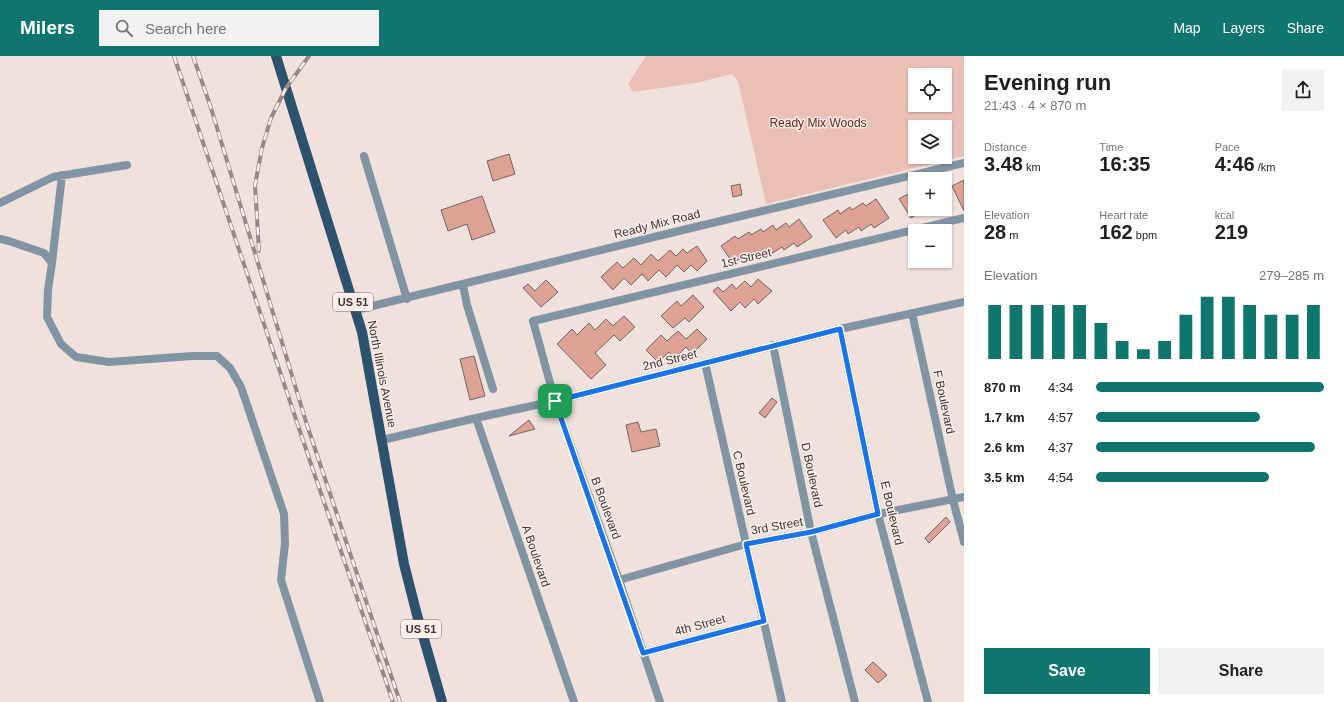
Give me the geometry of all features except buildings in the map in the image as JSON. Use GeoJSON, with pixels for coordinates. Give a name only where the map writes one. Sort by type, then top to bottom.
{"type":"FeatureCollection","features":[{"type":"Feature","properties":{"kind":"main road","name":"North Illinois Avenue"},"geometry":{"type":"LineString","coordinates":[[276,56],[362,332],[404,564],[442,702]]}},
{"type":"Feature","properties":{"kind":"street"},"geometry":{"type":"LineString","coordinates":[[364,156],[406,299]]}},
{"type":"Feature","properties":{"kind":"street","name":"Ready Mix Road"},"geometry":{"type":"LineString","coordinates":[[356,310],[463,285],[687,228],[964,162]]}},
{"type":"Feature","properties":{"kind":"street"},"geometry":{"type":"LineString","coordinates":[[0,203],[53,177],[127,165]]}},
{"type":"Feature","properties":{"kind":"street"},"geometry":{"type":"LineString","coordinates":[[62,175],[48,290],[47,317],[61,344],[76,357],[109,362],[192,356],[217,356],[230,368],[242,387],[284,514],[285,543],[281,580],[320,702]]}},
{"type":"Feature","properties":{"kind":"street","name":"1st Street"},"geometry":{"type":"LineString","coordinates":[[533,321],[964,218]]}},
{"type":"Feature","properties":{"kind":"street"},"geometry":{"type":"LineString","coordinates":[[0,239],[44,253],[52,263]]}},
{"type":"Feature","properties":{"kind":"street"},"geometry":{"type":"LineString","coordinates":[[463,285],[467,305],[493,388]]}},
{"type":"Feature","properties":{"kind":"street","name":"2nd Street"},"geometry":{"type":"LineString","coordinates":[[382,440],[555,401],[840,329],[964,302]]}},
{"type":"Feature","properties":{"kind":"street","name":"F Boulevard"},"geometry":{"type":"LineString","coordinates":[[912,313],[953,500],[964,542]]}},
{"type":"Feature","properties":{"kind":"street","name":"B Boulevard"},"geometry":{"type":"LineString","coordinates":[[533,321],[555,401],[619,580],[660,702]]}},
{"type":"Feature","properties":{"kind":"street","name":"E Boulevard"},"geometry":{"type":"LineString","coordinates":[[840,329],[878,514],[928,702]]}},
{"type":"Feature","properties":{"kind":"street","name":"D Boulevard"},"geometry":{"type":"LineString","coordinates":[[773,345],[811,532],[855,702]]}},
{"type":"Feature","properties":{"kind":"street","name":"C Boulevard"},"geometry":{"type":"LineString","coordinates":[[705,363],[782,702]]}},
{"type":"Feature","properties":{"kind":"street","name":"A Boulevard"},"geometry":{"type":"LineString","coordinates":[[476,418],[574,702]]}},
{"type":"Feature","properties":{"kind":"street","name":"3rd Street"},"geometry":{"type":"LineString","coordinates":[[619,580],[746,544],[811,532],[878,514],[964,497]]}},
{"type":"Feature","properties":{"kind":"street","name":"4th Street"},"geometry":{"type":"LineString","coordinates":[[643,653],[764,621]]}},
{"type":"Feature","properties":{"kind":"green space","name":"Ready Mix Woods"},"geometry":{"type":"Polygon","coordinates":[[[646,56],[964,56],[964,156],[952,159],[952,120],[908,120],[908,164],[931,164],[766,204],[738,81],[732,74],[696,83],[633,92],[628,84],[646,56]]]}},
{"type":"Feature","properties":{"kind":"railway"},"geometry":{"type":"LineString","coordinates":[[174,56],[312,467],[393,702]]}},
{"type":"Feature","properties":{"kind":"railway"},"geometry":{"type":"LineString","coordinates":[[193,56],[211,108],[307,425],[400,702]]}},
{"type":"Feature","properties":{"kind":"railway"},"geometry":{"type":"LineString","coordinates":[[259,251],[255,185],[262,148],[271,118],[286,88],[309,56]]}},
{"type":"Feature","properties":{"kind":"route"},"geometry":{"type":"LineString","coordinates":[[840,329],[878,514],[811,532],[746,544],[764,621],[643,653],[619,580],[555,401],[840,329]]}}]}
